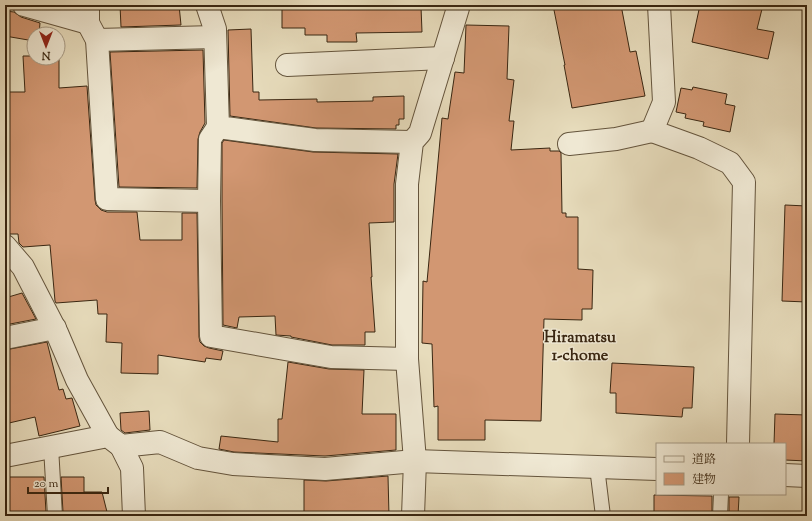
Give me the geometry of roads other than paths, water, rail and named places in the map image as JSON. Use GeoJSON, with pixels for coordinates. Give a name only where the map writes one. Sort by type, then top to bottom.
{"type":"FeatureCollection","features":[{"type":"Feature","properties":{"kind":"street"},"geometry":{"type":"LineString","coordinates":[[24,5],[91,23],[215,37]]}},
{"type":"Feature","properties":{"kind":"street"},"geometry":{"type":"LineString","coordinates":[[207,5],[215,29],[218,127],[210,139],[209,200],[211,336],[331,357],[407,359]]}},
{"type":"Feature","properties":{"kind":"street"},"geometry":{"type":"LineString","coordinates":[[413,516],[415,461],[407,359],[407,184],[412,142],[420,133],[458,5]]}},
{"type":"Feature","properties":{"kind":"street"},"geometry":{"type":"LineString","coordinates":[[652,131],[664,102],[659,5]]}},
{"type":"Feature","properties":{"kind":"street"},"geometry":{"type":"LineString","coordinates":[[91,23],[107,199],[209,200]]}},
{"type":"Feature","properties":{"kind":"street"},"geometry":{"type":"LineString","coordinates":[[287,65],[443,58]]}},
{"type":"Feature","properties":{"kind":"street"},"geometry":{"type":"LineString","coordinates":[[218,127],[315,140],[412,142]]}},
{"type":"Feature","properties":{"kind":"street"},"geometry":{"type":"LineString","coordinates":[[569,144],[616,139],[652,131],[699,148],[730,163],[744,182],[738,443]]}},
{"type":"Feature","properties":{"kind":"street"},"geometry":{"type":"LineString","coordinates":[[5,246],[22,267],[55,328],[77,380],[132,468],[134,516]]}},
{"type":"Feature","properties":{"kind":"street"},"geometry":{"type":"LineString","coordinates":[[5,338],[55,328]]}},
{"type":"Feature","properties":{"kind":"street"},"geometry":{"type":"LineString","coordinates":[[5,456],[51,447],[114,441],[160,442],[198,458],[226,463],[324,469],[415,461],[656,469]]}},
{"type":"Feature","properties":{"kind":"street"},"geometry":{"type":"LineString","coordinates":[[786,475],[807,476]]}},
{"type":"Feature","properties":{"kind":"lane"},"geometry":{"type":"LineString","coordinates":[[51,447],[56,516]]}},
{"type":"Feature","properties":{"kind":"lane"},"geometry":{"type":"LineString","coordinates":[[597,467],[603,516]]}},
{"type":"Feature","properties":{"kind":"lane"},"geometry":{"type":"LineString","coordinates":[[720,495],[720,516]]}},
{"type":"Feature","properties":{"kind":"district","name":"Hiramatsu 1-chome"},"geometry":{"type":"Point","coordinates":[580,345]}}]}
